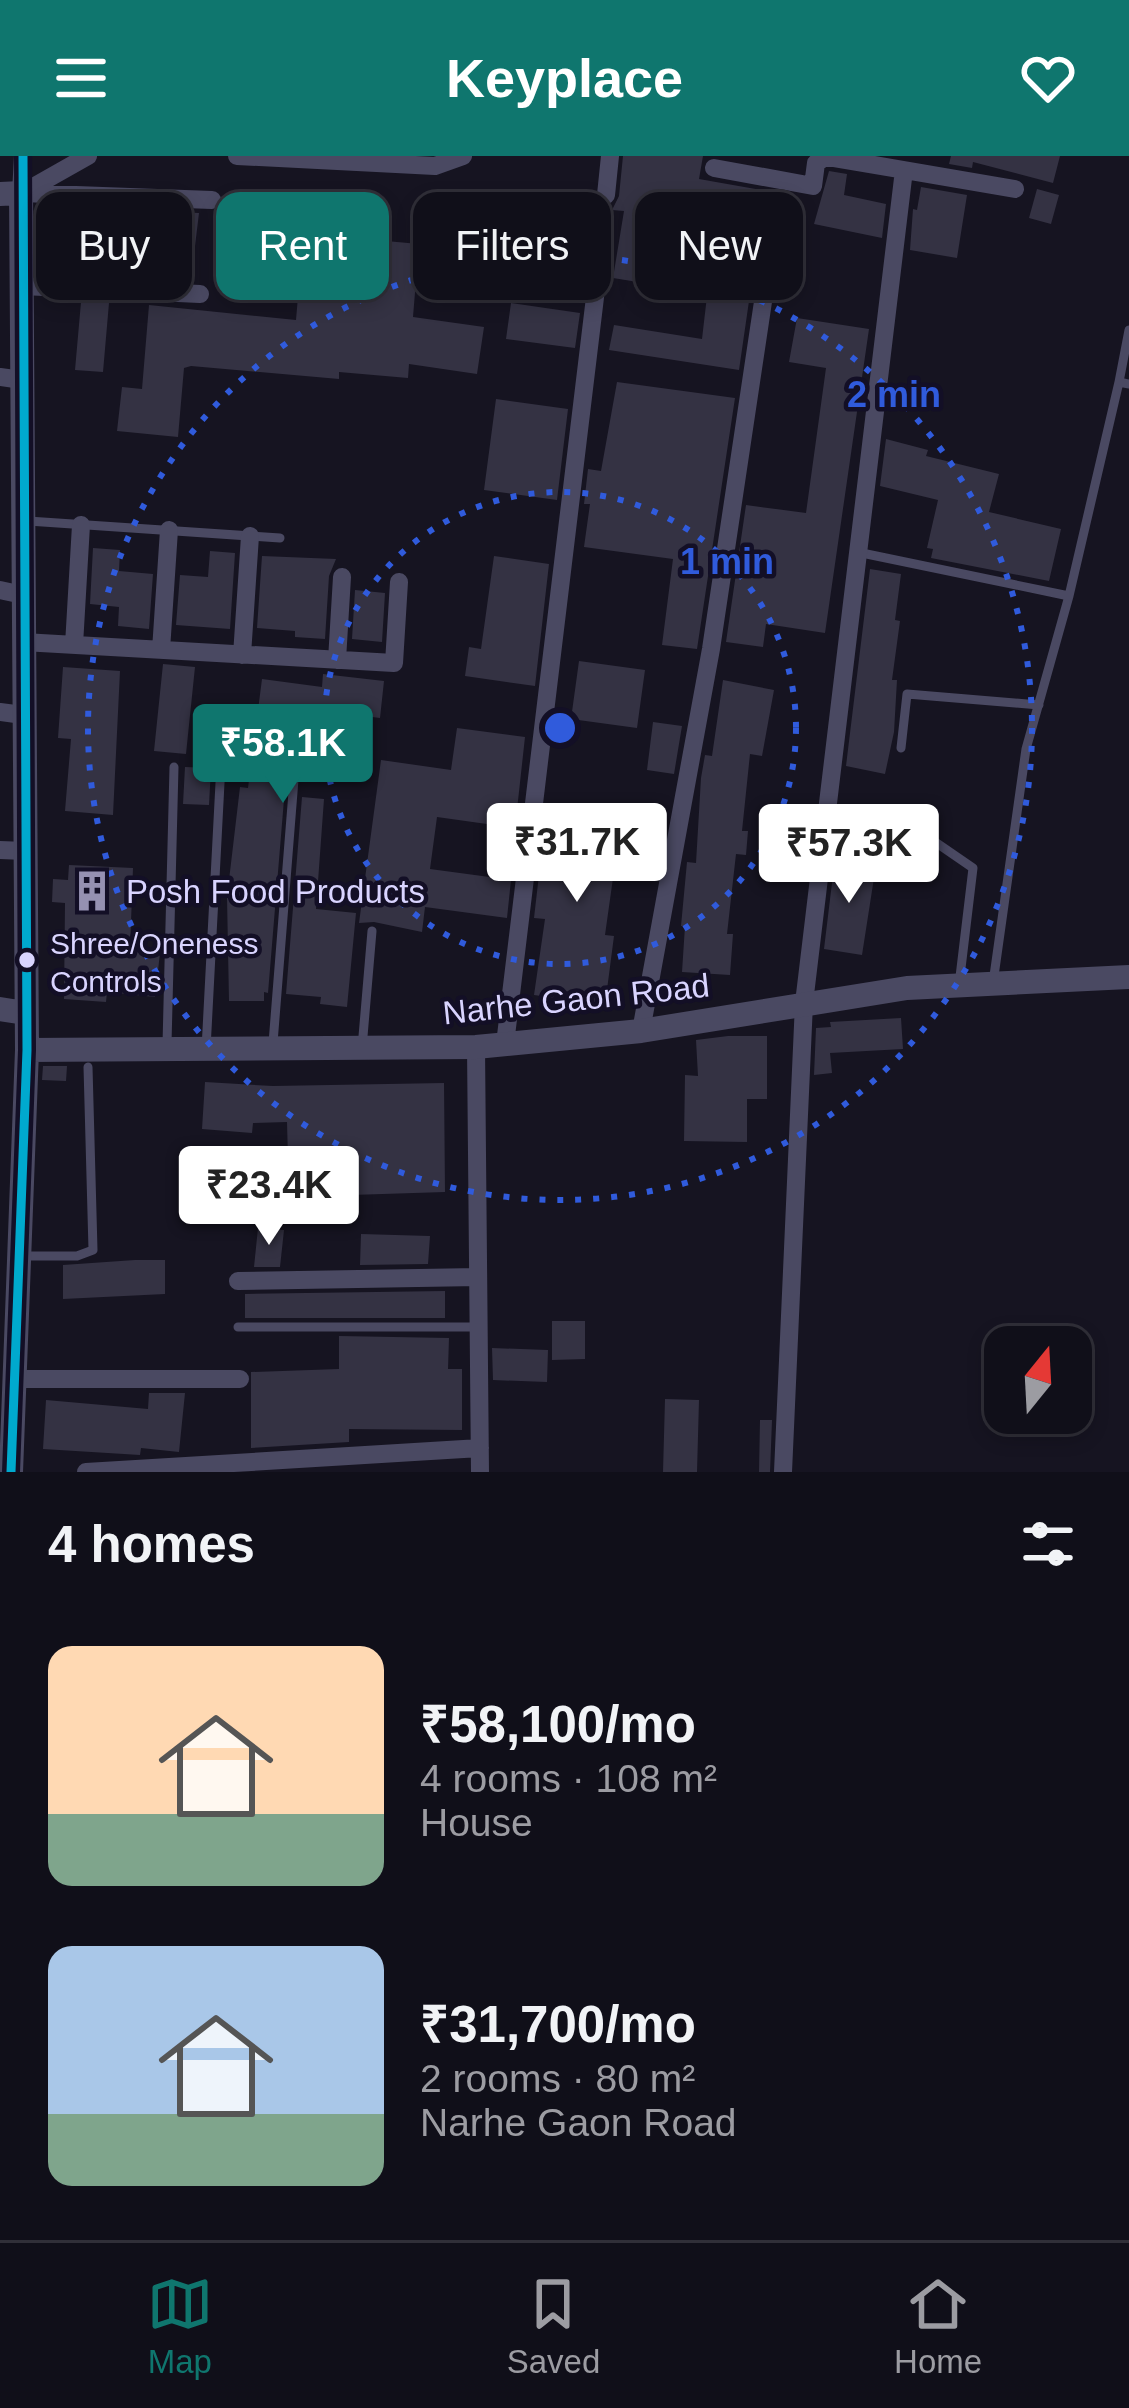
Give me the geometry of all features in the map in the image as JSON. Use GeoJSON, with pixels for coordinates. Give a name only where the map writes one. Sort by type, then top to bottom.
{"type":"FeatureCollection","features":[{"type":"Feature","properties":{"kind":"street"},"geometry":{"type":"LineString","coordinates":[[8,1465],[9,1318],[20,1256],[27,1050],[13,1011],[11,714],[23,642],[11,592],[22,521],[11,379],[22,286],[11,194],[23,156]]}},
{"type":"Feature","properties":{"kind":"street"},"geometry":{"type":"LineString","coordinates":[[11,194],[88,156]]}},
{"type":"Feature","properties":{"kind":"street"},"geometry":{"type":"LineString","coordinates":[[237,156],[435,166],[463,156]]}},
{"type":"Feature","properties":{"kind":"street"},"geometry":{"type":"LineString","coordinates":[[606,192],[610,156]]}},
{"type":"Feature","properties":{"kind":"street"},"geometry":{"type":"LineString","coordinates":[[713,168],[813,186],[816,163],[827,156],[1015,188]]}},
{"type":"Feature","properties":{"kind":"street"},"geometry":{"type":"LineString","coordinates":[[783,1472],[804,1003],[904,170]]}},
{"type":"Feature","properties":{"kind":"street"},"geometry":{"type":"LineString","coordinates":[[11,194],[212,200]]}},
{"type":"Feature","properties":{"kind":"street"},"geometry":{"type":"LineString","coordinates":[[22,286],[200,294]]}},
{"type":"Feature","properties":{"kind":"street"},"geometry":{"type":"LineString","coordinates":[[505,1044],[595,300]]}},
{"type":"Feature","properties":{"kind":"street"},"geometry":{"type":"LineString","coordinates":[[640,1031],[711,649],[763,300]]}},
{"type":"Feature","properties":{"kind":"street"},"geometry":{"type":"LineString","coordinates":[[74,645],[82,525]]}},
{"type":"Feature","properties":{"kind":"street"},"geometry":{"type":"LineString","coordinates":[[161,650],[169,530]]}},
{"type":"Feature","properties":{"kind":"street"},"geometry":{"type":"LineString","coordinates":[[242,655],[250,536]]}},
{"type":"Feature","properties":{"kind":"street"},"geometry":{"type":"LineString","coordinates":[[338,660],[342,577]]}},
{"type":"Feature","properties":{"kind":"street"},"geometry":{"type":"LineString","coordinates":[[23,642],[394,664],[399,582]]}},
{"type":"Feature","properties":{"kind":"street","name":"Narhe Gaon Road"},"geometry":{"type":"LineString","coordinates":[[27,1050],[476,1047],[640,1031],[804,1003],[959,985],[1129,977]]}},
{"type":"Feature","properties":{"kind":"street"},"geometry":{"type":"LineString","coordinates":[[476,1047],[480,1472]]}},
{"type":"Feature","properties":{"kind":"street"},"geometry":{"type":"LineString","coordinates":[[238,1281],[478,1277]]}},
{"type":"Feature","properties":{"kind":"street"},"geometry":{"type":"LineString","coordinates":[[10,1392],[240,1379]]}},
{"type":"Feature","properties":{"kind":"street"},"geometry":{"type":"LineString","coordinates":[[86,1472],[480,1448]]}},
{"type":"Feature","properties":{"kind":"lane"},"geometry":{"type":"LineString","coordinates":[[993,983],[1026,749],[1124,383],[1129,330]]}},
{"type":"Feature","properties":{"kind":"lane"},"geometry":{"type":"LineString","coordinates":[[22,521],[280,538]]}},
{"type":"Feature","properties":{"kind":"lane"},"geometry":{"type":"LineString","coordinates":[[857,552],[1070,596]]}},
{"type":"Feature","properties":{"kind":"lane"},"geometry":{"type":"LineString","coordinates":[[901,748],[907,694],[1039,705]]}},
{"type":"Feature","properties":{"kind":"lane"},"geometry":{"type":"LineString","coordinates":[[206,1048],[221,764]]}},
{"type":"Feature","properties":{"kind":"lane"},"geometry":{"type":"LineString","coordinates":[[167,1049],[174,767]]}},
{"type":"Feature","properties":{"kind":"lane"},"geometry":{"type":"LineString","coordinates":[[273,1048],[295,767]]}},
{"type":"Feature","properties":{"kind":"lane"},"geometry":{"type":"LineString","coordinates":[[926,835],[973,868],[959,985]]}},
{"type":"Feature","properties":{"kind":"lane"},"geometry":{"type":"LineString","coordinates":[[362,1048],[372,931]]}},
{"type":"Feature","properties":{"kind":"lane"},"geometry":{"type":"LineString","coordinates":[[20,1256],[76,1256],[93,1250],[88,1067]]}},
{"type":"Feature","properties":{"kind":"lane"},"geometry":{"type":"LineString","coordinates":[[238,1327],[478,1327]]}},
{"type":"Feature","properties":{"kind":"building"},"geometry":{"type":"Polygon","coordinates":[[[623,156],[703,156],[699,179],[772,192],[635,192],[635,282],[613,278],[624,211],[612,210],[619,196],[623,156]]]}},
{"type":"Feature","properties":{"kind":"building"},"geometry":{"type":"Polygon","coordinates":[[[951,156],[1060,156],[1053,183],[973,162],[972,168],[949,164],[951,156]]]}},
{"type":"Feature","properties":{"kind":"building"},"geometry":{"type":"Polygon","coordinates":[[[829,171],[847,174],[844,195],[886,204],[882,238],[814,224],[829,171]]]}},
{"type":"Feature","properties":{"kind":"building"},"geometry":{"type":"Polygon","coordinates":[[[921,187],[967,195],[957,258],[910,250],[913,209],[917,210],[921,187]]]}},
{"type":"Feature","properties":{"kind":"building"},"geometry":{"type":"Polygon","coordinates":[[[1037,189],[1059,195],[1051,224],[1029,218],[1037,189]]]}},
{"type":"Feature","properties":{"kind":"building"},"geometry":{"type":"Polygon","coordinates":[[[192,213],[199,213],[192,246],[192,213]]]}},
{"type":"Feature","properties":{"kind":"building"},"geometry":{"type":"Polygon","coordinates":[[[389,241],[413,243],[413,317],[484,327],[477,374],[409,364],[408,378],[339,372],[339,379],[191,366],[184,368],[178,437],[117,431],[122,387],[142,389],[149,305],[296,320],[298,300],[389,300],[389,241]]]}},
{"type":"Feature","properties":{"kind":"building"},"geometry":{"type":"Polygon","coordinates":[[[707,300],[749,301],[739,370],[609,350],[614,325],[702,339],[707,300]]]}},
{"type":"Feature","properties":{"kind":"building"},"geometry":{"type":"Polygon","coordinates":[[[81,302],[109,303],[103,372],[75,370],[81,302]]]}},
{"type":"Feature","properties":{"kind":"building"},"geometry":{"type":"Polygon","coordinates":[[[511,303],[580,313],[575,348],[506,339],[511,303]]]}},
{"type":"Feature","properties":{"kind":"building"},"geometry":{"type":"Polygon","coordinates":[[[797,318],[869,329],[825,633],[766,624],[763,647],[726,642],[746,505],[806,513],[826,368],[789,362],[797,318]]]}},
{"type":"Feature","properties":{"kind":"building"},"geometry":{"type":"Polygon","coordinates":[[[617,382],[735,398],[697,649],[662,645],[673,559],[584,547],[590,504],[584,504],[588,469],[601,471],[617,382]]]}},
{"type":"Feature","properties":{"kind":"building"},"geometry":{"type":"Polygon","coordinates":[[[496,399],[568,409],[557,500],[484,490],[496,399]]]}},
{"type":"Feature","properties":{"kind":"building"},"geometry":{"type":"Polygon","coordinates":[[[886,439],[928,450],[926,456],[999,474],[989,512],[1061,529],[1049,581],[931,558],[933,549],[927,548],[938,500],[880,486],[886,439]]]}},
{"type":"Feature","properties":{"kind":"building"},"geometry":{"type":"Polygon","coordinates":[[[93,548],[120,550],[119,571],[153,574],[149,629],[118,626],[119,607],[90,604],[93,548]]]}},
{"type":"Feature","properties":{"kind":"building"},"geometry":{"type":"Polygon","coordinates":[[[210,551],[235,553],[230,629],[176,625],[180,575],[208,577],[210,551]]]}},
{"type":"Feature","properties":{"kind":"building"},"geometry":{"type":"Polygon","coordinates":[[[262,556],[336,559],[329,576],[325,639],[257,628],[262,556]]]}},
{"type":"Feature","properties":{"kind":"building"},"geometry":{"type":"Polygon","coordinates":[[[494,556],[549,564],[535,686],[465,676],[469,647],[481,649],[494,556]]]}},
{"type":"Feature","properties":{"kind":"building"},"geometry":{"type":"Polygon","coordinates":[[[870,569],[901,574],[892,680],[897,680],[894,732],[885,774],[846,766],[870,569]]]}},
{"type":"Feature","properties":{"kind":"building"},"geometry":{"type":"Polygon","coordinates":[[[355,590],[385,593],[382,642],[352,639],[355,590]]]}},
{"type":"Feature","properties":{"kind":"building"},"geometry":{"type":"Polygon","coordinates":[[[579,661],[645,670],[637,728],[571,719],[579,661]]]}},
{"type":"Feature","properties":{"kind":"building"},"geometry":{"type":"Polygon","coordinates":[[[163,664],[195,667],[186,754],[154,751],[163,664]]]}},
{"type":"Feature","properties":{"kind":"building"},"geometry":{"type":"Polygon","coordinates":[[[63,667],[120,671],[113,815],[65,811],[71,739],[58,738],[63,667]]]}},
{"type":"Feature","properties":{"kind":"building"},"geometry":{"type":"Polygon","coordinates":[[[323,674],[384,681],[380,718],[372,717],[367,758],[294,750],[287,763],[268,993],[264,992],[264,1001],[229,1001],[227,897],[240,787],[248,788],[262,679],[322,687],[323,674]]]}},
{"type":"Feature","properties":{"kind":"building"},"geometry":{"type":"Polygon","coordinates":[[[723,680],[774,690],[762,756],[750,754],[742,831],[748,831],[746,855],[736,854],[727,934],[733,934],[730,975],[682,972],[687,862],[696,863],[701,778],[705,755],[712,756],[723,680]]]}},
{"type":"Feature","properties":{"kind":"building"},"geometry":{"type":"Polygon","coordinates":[[[653,722],[682,726],[674,774],[647,770],[653,722]]]}},
{"type":"Feature","properties":{"kind":"building"},"geometry":{"type":"Polygon","coordinates":[[[457,728],[525,737],[515,828],[437,817],[430,869],[511,880],[507,918],[425,907],[422,932],[359,923],[381,760],[451,770],[457,728]]]}},
{"type":"Feature","properties":{"kind":"building"},"geometry":{"type":"Polygon","coordinates":[[[185,767],[211,768],[209,805],[183,804],[185,767]]]}},
{"type":"Feature","properties":{"kind":"building"},"geometry":{"type":"Polygon","coordinates":[[[302,797],[324,799],[316,909],[356,913],[347,1007],[320,1004],[321,997],[286,994],[302,797]]]}},
{"type":"Feature","properties":{"kind":"building"},"geometry":{"type":"Polygon","coordinates":[[[551,807],[609,815],[606,839],[629,842],[625,880],[613,878],[605,935],[614,936],[605,1005],[534,995],[545,919],[534,918],[551,807]]]}},
{"type":"Feature","properties":{"kind":"building"},"geometry":{"type":"Polygon","coordinates":[[[835,858],[876,865],[862,955],[824,949],[835,858]]]}},
{"type":"Feature","properties":{"kind":"building"},"geometry":{"type":"Polygon","coordinates":[[[69,865],[133,868],[130,949],[160,953],[155,997],[107,992],[106,1002],[64,999],[65,903],[52,902],[53,879],[68,880],[69,865]]]}},
{"type":"Feature","properties":{"kind":"building"},"geometry":{"type":"Polygon","coordinates":[[[901,1018],[903,1049],[830,1053],[832,1073],[814,1075],[816,1028],[831,1027],[830,1022],[901,1018]]]}},
{"type":"Feature","properties":{"kind":"building"},"geometry":{"type":"Polygon","coordinates":[[[767,1036],[767,1099],[747,1099],[747,1142],[684,1141],[685,1075],[698,1076],[696,1040],[767,1036]]]}},
{"type":"Feature","properties":{"kind":"building"},"geometry":{"type":"Polygon","coordinates":[[[43,1066],[67,1066],[66,1081],[42,1080],[43,1066]]]}},
{"type":"Feature","properties":{"kind":"building"},"geometry":{"type":"Polygon","coordinates":[[[205,1082],[273,1086],[444,1083],[445,1192],[289,1197],[287,1122],[253,1123],[252,1133],[202,1129],[205,1082]]]}},
{"type":"Feature","properties":{"kind":"building"},"geometry":{"type":"Polygon","coordinates":[[[258,1228],[284,1230],[280,1267],[254,1267],[258,1228]]]}},
{"type":"Feature","properties":{"kind":"building"},"geometry":{"type":"Polygon","coordinates":[[[361,1234],[430,1236],[428,1264],[360,1265],[361,1234]]]}},
{"type":"Feature","properties":{"kind":"building"},"geometry":{"type":"Polygon","coordinates":[[[165,1260],[165,1294],[63,1299],[63,1265],[165,1260]]]}},
{"type":"Feature","properties":{"kind":"building"},"geometry":{"type":"Polygon","coordinates":[[[445,1291],[445,1318],[245,1318],[245,1294],[445,1291]]]}},
{"type":"Feature","properties":{"kind":"building"},"geometry":{"type":"Polygon","coordinates":[[[552,1321],[585,1321],[585,1359],[552,1360],[552,1321]]]}},
{"type":"Feature","properties":{"kind":"building"},"geometry":{"type":"Polygon","coordinates":[[[339,1336],[449,1338],[448,1369],[462,1369],[462,1430],[349,1429],[349,1442],[251,1448],[251,1372],[339,1369],[339,1336]]]}},
{"type":"Feature","properties":{"kind":"building"},"geometry":{"type":"Polygon","coordinates":[[[492,1348],[548,1350],[547,1382],[493,1380],[492,1348]]]}},
{"type":"Feature","properties":{"kind":"building"},"geometry":{"type":"Polygon","coordinates":[[[149,1393],[185,1393],[179,1452],[141,1448],[140,1455],[43,1449],[46,1400],[148,1409],[149,1393]]]}},
{"type":"Feature","properties":{"kind":"building"},"geometry":{"type":"Polygon","coordinates":[[[665,1399],[699,1400],[697,1472],[663,1472],[665,1399]]]}},
{"type":"Feature","properties":{"kind":"building"},"geometry":{"type":"Polygon","coordinates":[[[760,1420],[772,1420],[770,1472],[759,1472],[760,1420]]]}},
{"type":"Feature","properties":{"kind":"transit line"},"geometry":{"type":"LineString","coordinates":[[11,1472],[27,1050],[23,156]]}},
{"type":"Feature","properties":{"kind":"place","name":"Posh Food Products"},"geometry":{"type":"Point","coordinates":[92,891]}},
{"type":"Feature","properties":{"kind":"place","name":"Shree/Oneness Controls"},"geometry":{"type":"Point","coordinates":[27,960]}}]}
